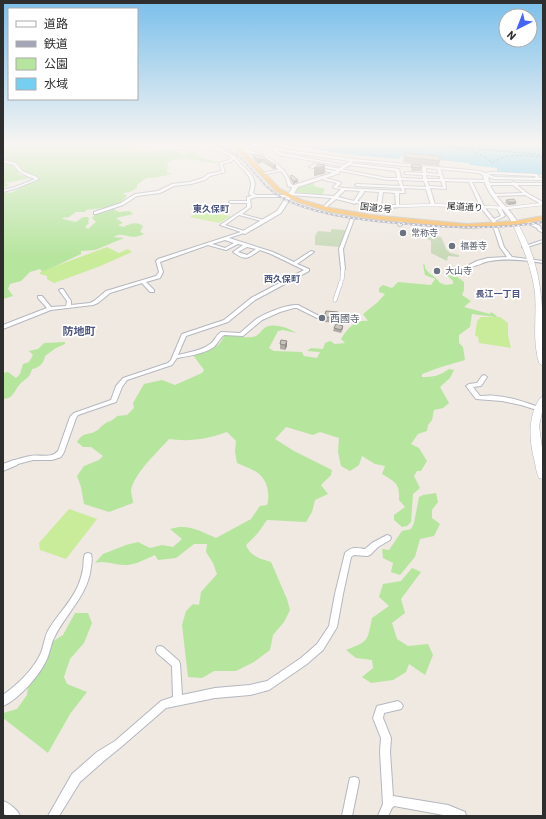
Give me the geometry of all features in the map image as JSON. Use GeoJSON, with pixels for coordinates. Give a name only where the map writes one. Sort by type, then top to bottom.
{"type":"FeatureCollection","features":[{"type":"Feature","properties":{"kind":"highway","name":"国道2号"},"geometry":{"type":"LineString","coordinates":[[269,181],[273,186],[289,195],[353,217],[401,223],[460,225],[514,220],[526,221],[543,218]]}},
{"type":"Feature","properties":{"kind":"main road"},"geometry":{"type":"LineString","coordinates":[[514,220],[541,292],[540,349],[543,363]]}},
{"type":"Feature","properties":{"kind":"main road"},"geometry":{"type":"LineString","coordinates":[[540,404],[535,424],[538,452],[543,475]]}},
{"type":"Feature","properties":{"kind":"street"},"geometry":{"type":"LineString","coordinates":[[3,191],[14,189],[32,181]]}},
{"type":"Feature","properties":{"kind":"street"},"geometry":{"type":"LineString","coordinates":[[95,213],[122,204],[136,195],[159,192],[173,185],[196,181]]}},
{"type":"Feature","properties":{"kind":"street"},"geometry":{"type":"LineString","coordinates":[[252,181],[252,194],[256,196]]}},
{"type":"Feature","properties":{"kind":"street"},"geometry":{"type":"LineString","coordinates":[[289,181],[289,185],[294,187]]}},
{"type":"Feature","properties":{"kind":"street"},"geometry":{"type":"LineString","coordinates":[[3,326],[50,309],[91,304],[96,302],[108,292],[160,275],[161,272],[158,261],[245,232],[280,212],[294,187],[314,181]]}},
{"type":"Feature","properties":{"kind":"street"},"geometry":{"type":"LineString","coordinates":[[334,181],[339,183],[335,187],[344,189],[404,192],[401,181]]}},
{"type":"Feature","properties":{"kind":"street"},"geometry":{"type":"LineString","coordinates":[[351,190],[361,181]]}},
{"type":"Feature","properties":{"kind":"street"},"geometry":{"type":"LineString","coordinates":[[379,206],[382,181]]}},
{"type":"Feature","properties":{"kind":"street"},"geometry":{"type":"LineString","coordinates":[[426,181],[433,205]]}},
{"type":"Feature","properties":{"kind":"street"},"geometry":{"type":"LineString","coordinates":[[357,185],[445,188],[443,181]]}},
{"type":"Feature","properties":{"kind":"street"},"geometry":{"type":"LineString","coordinates":[[470,181],[483,208],[494,223],[502,247],[511,258]]}},
{"type":"Feature","properties":{"kind":"street"},"geometry":{"type":"LineString","coordinates":[[488,181],[494,195],[507,208],[514,220]]}},
{"type":"Feature","properties":{"kind":"street"},"geometry":{"type":"LineString","coordinates":[[501,181],[514,184],[543,184]]}},
{"type":"Feature","properties":{"kind":"street"},"geometry":{"type":"LineString","coordinates":[[512,181],[526,194],[543,204]]}},
{"type":"Feature","properties":{"kind":"street"},"geometry":{"type":"LineString","coordinates":[[324,208],[344,189]]}},
{"type":"Feature","properties":{"kind":"street"},"geometry":{"type":"LineString","coordinates":[[354,203],[361,194],[362,190]]}},
{"type":"Feature","properties":{"kind":"street"},"geometry":{"type":"LineString","coordinates":[[245,232],[222,225],[248,208],[248,198],[256,196],[289,195],[335,198],[354,203],[379,206],[398,206],[397,192]]}},
{"type":"Feature","properties":{"kind":"street"},"geometry":{"type":"LineString","coordinates":[[494,195],[526,194]]}},
{"type":"Feature","properties":{"kind":"street"},"geometry":{"type":"LineString","coordinates":[[231,202],[248,202]]}},
{"type":"Feature","properties":{"kind":"street","name":"尾道通り"},"geometry":{"type":"LineString","coordinates":[[398,206],[433,205],[507,208],[543,204]]}},
{"type":"Feature","properties":{"kind":"street"},"geometry":{"type":"LineString","coordinates":[[499,208],[503,216],[514,220]]}},
{"type":"Feature","properties":{"kind":"street"},"geometry":{"type":"LineString","coordinates":[[239,214],[265,221]]}},
{"type":"Feature","properties":{"kind":"street"},"geometry":{"type":"LineString","coordinates":[[494,223],[503,216]]}},
{"type":"Feature","properties":{"kind":"street"},"geometry":{"type":"LineString","coordinates":[[336,300],[343,269],[341,249],[353,217]]}},
{"type":"Feature","properties":{"kind":"street"},"geometry":{"type":"LineString","coordinates":[[526,221],[539,227],[539,229],[543,232]]}},
{"type":"Feature","properties":{"kind":"street"},"geometry":{"type":"LineString","coordinates":[[3,468],[14,463],[34,458],[53,459],[59,456],[71,422],[76,414],[114,401],[120,386],[125,379],[166,366],[173,361],[184,335],[226,321],[253,299],[306,271],[307,269],[259,249],[227,239]]}},
{"type":"Feature","properties":{"kind":"street"},"geometry":{"type":"LineString","coordinates":[[524,247],[543,241]]}},
{"type":"Feature","properties":{"kind":"street"},"geometry":{"type":"LineString","coordinates":[[210,244],[226,249],[238,242]]}},
{"type":"Feature","properties":{"kind":"street"},"geometry":{"type":"LineString","coordinates":[[247,245],[235,252],[247,257],[259,249]]}},
{"type":"Feature","properties":{"kind":"street"},"geometry":{"type":"LineString","coordinates":[[295,263],[312,252]]}},
{"type":"Feature","properties":{"kind":"street"},"geometry":{"type":"LineString","coordinates":[[472,266],[481,260],[511,258],[543,262]]}},
{"type":"Feature","properties":{"kind":"street"},"geometry":{"type":"LineString","coordinates":[[143,281],[152,292]]}},
{"type":"Feature","properties":{"kind":"street"},"geometry":{"type":"LineString","coordinates":[[61,290],[69,300],[68,307]]}},
{"type":"Feature","properties":{"kind":"street"},"geometry":{"type":"LineString","coordinates":[[40,297],[50,309]]}},
{"type":"Feature","properties":{"kind":"street"},"geometry":{"type":"LineString","coordinates":[[175,357],[212,346],[223,333],[241,335],[261,319],[290,306],[296,306],[319,317]]}},
{"type":"Feature","properties":{"kind":"street"},"geometry":{"type":"LineString","coordinates":[[484,377],[479,386],[468,386],[478,398],[495,397],[514,402],[520,401],[540,404]]}},
{"type":"Feature","properties":{"kind":"street"},"geometry":{"type":"LineString","coordinates":[[53,816],[76,778],[164,704],[214,693],[250,690],[269,685],[304,661],[320,647],[333,627],[348,555],[352,550],[367,553],[375,545],[386,538]]}},
{"type":"Feature","properties":{"kind":"street"},"geometry":{"type":"LineString","coordinates":[[3,701],[15,693],[23,685],[43,658],[51,634],[82,589],[87,575],[88,556]]}},
{"type":"Feature","properties":{"kind":"street"},"geometry":{"type":"LineString","coordinates":[[160,650],[176,664],[178,700]]}},
{"type":"Feature","properties":{"kind":"street"},"geometry":{"type":"LineString","coordinates":[[383,816],[388,804],[385,752],[386,738],[378,718],[380,709],[398,706]]}},
{"type":"Feature","properties":{"kind":"street"},"geometry":{"type":"LineString","coordinates":[[347,816],[354,782]]}},
{"type":"Feature","properties":{"kind":"street"},"geometry":{"type":"LineString","coordinates":[[388,804],[394,801],[448,810],[461,816]]}},
{"type":"Feature","properties":{"kind":"street"},"geometry":{"type":"LineString","coordinates":[[3,806],[15,816]]}},
{"type":"Feature","properties":{"kind":"green space"},"geometry":{"type":"Polygon","coordinates":[[[3,181],[14,181],[5,183],[9,185],[3,188],[3,181]]]}},
{"type":"Feature","properties":{"kind":"green space"},"geometry":{"type":"Polygon","coordinates":[[[33,181],[142,181],[137,185],[137,188],[130,192],[123,193],[127,196],[113,206],[86,210],[85,212],[76,212],[69,217],[62,218],[76,222],[83,217],[88,217],[89,223],[85,227],[88,229],[96,222],[92,218],[96,213],[102,213],[113,209],[119,212],[130,211],[133,214],[116,218],[123,223],[118,225],[123,227],[133,224],[140,224],[143,226],[140,232],[144,234],[134,237],[117,235],[113,237],[124,238],[95,250],[81,251],[81,254],[43,272],[40,269],[30,272],[21,281],[10,284],[8,289],[13,296],[3,299],[3,214],[5,213],[3,212],[3,192],[11,193],[33,181]]]}},
{"type":"Feature","properties":{"kind":"green space"},"geometry":{"type":"Polygon","coordinates":[[[314,182],[314,186],[325,189],[322,195],[296,192],[298,186],[314,182]]]}},
{"type":"Feature","properties":{"kind":"green space"},"geometry":{"type":"Polygon","coordinates":[[[219,210],[223,211],[219,214],[231,216],[219,223],[190,217],[199,211],[216,212],[219,210]]]}},
{"type":"Feature","properties":{"kind":"green space"},"geometry":{"type":"Polygon","coordinates":[[[331,229],[346,230],[340,247],[315,245],[315,236],[318,231],[331,232],[331,229]]]}},
{"type":"Feature","properties":{"kind":"green space"},"geometry":{"type":"Polygon","coordinates":[[[426,234],[441,237],[448,251],[459,255],[459,257],[448,256],[447,261],[431,253],[431,241],[426,238],[426,234]]]}},
{"type":"Feature","properties":{"kind":"green space"},"geometry":{"type":"Polygon","coordinates":[[[107,247],[119,253],[128,249],[132,252],[98,267],[54,283],[47,279],[47,276],[40,274],[40,272],[107,247]]]}},
{"type":"Feature","properties":{"kind":"green space"},"geometry":{"type":"Polygon","coordinates":[[[423,264],[430,274],[440,283],[446,285],[453,284],[453,281],[447,275],[456,276],[464,282],[464,290],[462,295],[471,301],[464,307],[490,314],[491,312],[497,316],[472,314],[470,327],[459,335],[459,343],[463,347],[465,360],[422,374],[422,377],[430,377],[439,375],[449,369],[454,370],[450,378],[440,387],[449,403],[443,408],[434,410],[432,420],[428,425],[427,431],[418,434],[411,444],[419,448],[427,461],[421,471],[417,471],[414,476],[420,488],[413,494],[411,522],[407,526],[402,527],[394,520],[394,515],[405,507],[399,500],[399,490],[396,484],[382,474],[385,466],[375,464],[362,456],[359,465],[350,471],[341,466],[338,452],[339,438],[320,432],[313,435],[286,427],[275,439],[294,451],[332,470],[331,475],[321,485],[328,494],[315,500],[312,512],[306,522],[267,520],[258,533],[246,545],[250,552],[259,558],[271,562],[287,599],[290,610],[284,622],[273,635],[270,650],[254,662],[236,671],[214,671],[202,678],[188,677],[182,625],[186,611],[193,604],[199,605],[201,592],[217,574],[213,563],[206,552],[207,544],[194,544],[176,558],[158,560],[155,555],[128,565],[102,562],[95,563],[103,554],[138,542],[150,548],[162,545],[173,547],[182,539],[170,529],[176,527],[188,527],[199,530],[216,538],[251,519],[260,506],[267,505],[267,485],[256,471],[237,463],[235,451],[236,441],[227,432],[198,439],[169,439],[147,463],[133,483],[131,490],[133,503],[109,512],[84,504],[81,487],[77,476],[84,466],[99,460],[103,456],[91,447],[83,447],[77,442],[82,436],[97,430],[117,416],[127,415],[134,408],[133,403],[144,384],[162,380],[175,385],[202,373],[204,370],[193,355],[214,347],[220,343],[227,334],[242,337],[253,337],[266,327],[270,326],[290,329],[296,333],[283,330],[278,331],[269,348],[274,351],[302,352],[304,356],[317,358],[320,352],[307,351],[311,348],[323,349],[325,343],[330,341],[335,344],[345,343],[341,339],[349,328],[355,323],[368,321],[363,314],[378,302],[385,294],[379,292],[379,288],[383,285],[392,288],[398,282],[431,285],[435,279],[425,275],[423,264]]]}},
{"type":"Feature","properties":{"kind":"green space"},"geometry":{"type":"Polygon","coordinates":[[[481,317],[500,317],[508,323],[508,335],[511,348],[479,343],[478,337],[475,336],[477,321],[481,317]]]}},
{"type":"Feature","properties":{"kind":"green space"},"geometry":{"type":"Polygon","coordinates":[[[65,342],[65,344],[56,348],[45,356],[44,361],[39,366],[32,369],[29,376],[21,383],[12,396],[7,399],[3,399],[3,373],[8,372],[16,378],[20,374],[23,364],[29,362],[33,355],[29,351],[38,349],[44,343],[65,342]]]}},
{"type":"Feature","properties":{"kind":"green space"},"geometry":{"type":"Polygon","coordinates":[[[436,493],[438,502],[432,510],[432,518],[440,524],[434,536],[420,539],[415,557],[400,575],[391,572],[393,563],[383,558],[382,549],[389,550],[402,531],[411,529],[414,523],[419,497],[436,493]]]}},
{"type":"Feature","properties":{"kind":"green space"},"geometry":{"type":"Polygon","coordinates":[[[69,509],[97,519],[66,559],[40,550],[39,543],[69,509]]]}},
{"type":"Feature","properties":{"kind":"green space"},"geometry":{"type":"Polygon","coordinates":[[[412,568],[421,572],[401,599],[405,613],[392,623],[397,639],[408,646],[428,644],[433,655],[425,675],[409,664],[406,672],[393,680],[371,683],[362,677],[373,668],[372,660],[356,658],[346,650],[359,645],[366,640],[372,618],[389,606],[379,597],[383,584],[401,581],[412,568]]]}},
{"type":"Feature","properties":{"kind":"green space"},"geometry":{"type":"Polygon","coordinates":[[[75,613],[88,613],[92,623],[84,643],[70,659],[64,677],[67,684],[87,692],[70,714],[48,753],[3,718],[3,713],[17,709],[27,695],[28,682],[49,653],[52,642],[63,635],[75,613]]]}},
{"type":"Feature","properties":{"kind":"building"},"geometry":{"type":"Polygon","coordinates":[[[514,199],[516,202],[509,202],[506,200],[514,199]]]}},
{"type":"Feature","properties":{"kind":"building"},"geometry":{"type":"Polygon","coordinates":[[[326,311],[338,312],[336,318],[324,317],[326,311]]]}},
{"type":"Feature","properties":{"kind":"building"},"geometry":{"type":"Polygon","coordinates":[[[336,324],[343,326],[341,330],[334,328],[336,324]]]}},
{"type":"Feature","properties":{"kind":"building"},"geometry":{"type":"Polygon","coordinates":[[[281,340],[287,341],[285,345],[280,344],[281,340]]]}},
{"type":"Feature","properties":{"kind":"railway"},"geometry":{"type":"LineString","coordinates":[[262,181],[282,198],[319,212],[345,217],[444,227],[484,227],[523,225],[543,222]]}},
{"type":"Feature","properties":{"kind":"place","name":"常称寺"},"geometry":{"type":"Point","coordinates":[403,233]}},
{"type":"Feature","properties":{"kind":"place","name":"福善寺"},"geometry":{"type":"Point","coordinates":[452,246]}},
{"type":"Feature","properties":{"kind":"place","name":"大山寺"},"geometry":{"type":"Point","coordinates":[437,271]}},
{"type":"Feature","properties":{"kind":"place","name":"西國寺"},"geometry":{"type":"Point","coordinates":[322,318]}},
{"type":"Feature","properties":{"kind":"district","name":"東久保町"},"geometry":{"type":"Point","coordinates":[211,209]}},
{"type":"Feature","properties":{"kind":"district","name":"西久保町"},"geometry":{"type":"Point","coordinates":[282,279]}},
{"type":"Feature","properties":{"kind":"district","name":"長江一丁目"},"geometry":{"type":"Point","coordinates":[498,294]}},
{"type":"Feature","properties":{"kind":"district","name":"防地町"},"geometry":{"type":"Point","coordinates":[79,331]}}]}
